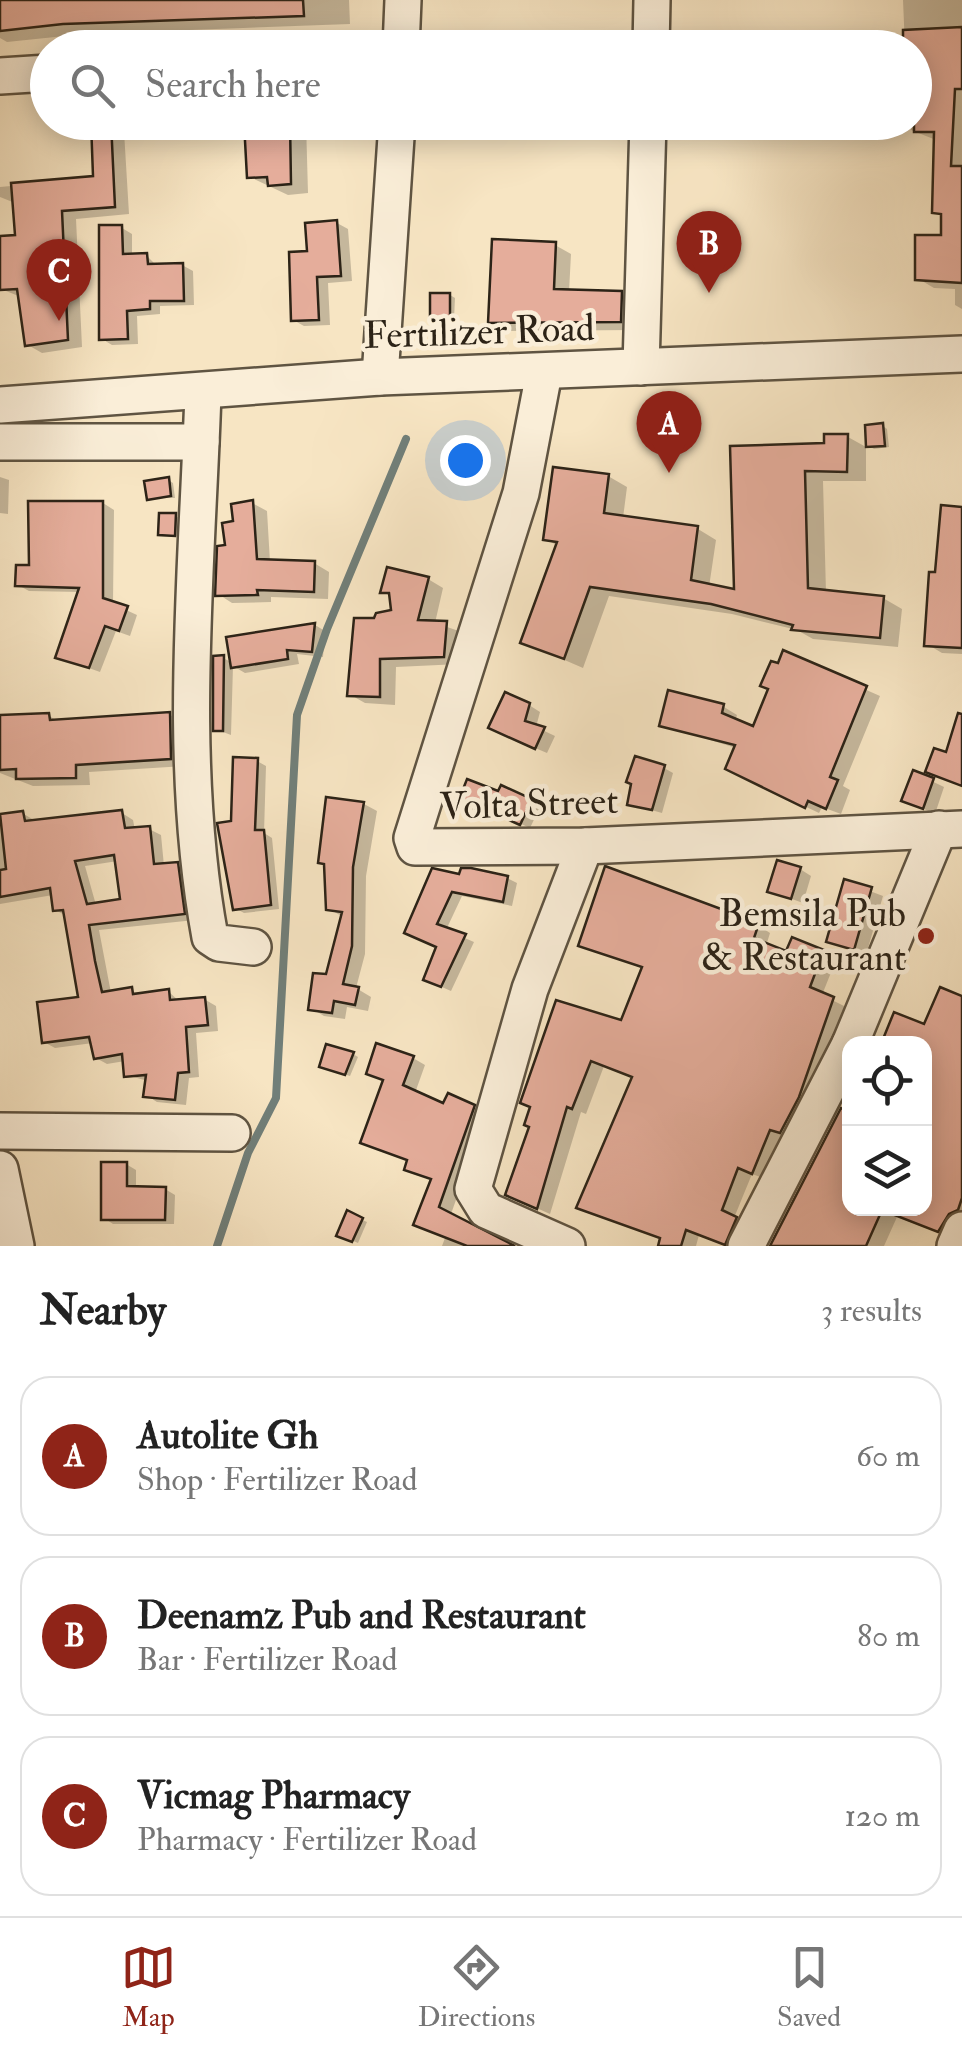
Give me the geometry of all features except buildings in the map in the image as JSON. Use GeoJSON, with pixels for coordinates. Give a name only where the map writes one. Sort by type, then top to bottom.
{"type":"FeatureCollection","features":[{"type":"Feature","properties":{"kind":"street"},"geometry":{"type":"LineString","coordinates":[[397,30],[403,0]]}},
{"type":"Feature","properties":{"kind":"street"},"geometry":{"type":"LineString","coordinates":[[651,30],[652,0]]}},
{"type":"Feature","properties":{"kind":"street"},"geometry":{"type":"LineString","coordinates":[[0,76],[30,74]]}},
{"type":"Feature","properties":{"kind":"street"},"geometry":{"type":"LineString","coordinates":[[380,377],[395,140]]}},
{"type":"Feature","properties":{"kind":"street"},"geometry":{"type":"LineString","coordinates":[[641,367],[647,140]]}},
{"type":"Feature","properties":{"kind":"street","name":"Fertilizer Road"},"geometry":{"type":"LineString","coordinates":[[0,405],[380,377],[962,354]]}},
{"type":"Feature","properties":{"kind":"street","name":"Volta Street"},"geometry":{"type":"LineString","coordinates":[[544,372],[521,493],[412,843],[420,850],[585,846],[950,829]]}},
{"type":"Feature","properties":{"kind":"street"},"geometry":{"type":"LineString","coordinates":[[202,393],[194,669],[196,832],[210,937],[219,944],[253,948]]}},
{"type":"Feature","properties":{"kind":"street"},"geometry":{"type":"LineString","coordinates":[[0,442],[201,442]]}},
{"type":"Feature","properties":{"kind":"street"},"geometry":{"type":"LineString","coordinates":[[854,1036],[950,829]]}},
{"type":"Feature","properties":{"kind":"street"},"geometry":{"type":"LineString","coordinates":[[567,1246],[486,1210],[473,1189],[530,988],[585,846]]}},
{"type":"Feature","properties":{"kind":"street"},"geometry":{"type":"LineString","coordinates":[[746,1246],[842,1060]]}},
{"type":"Feature","properties":{"kind":"street"},"geometry":{"type":"LineString","coordinates":[[0,1131],[232,1133]]}},
{"type":"Feature","properties":{"kind":"street"},"geometry":{"type":"LineString","coordinates":[[0,1169],[16,1246]]}},
{"type":"Feature","properties":{"kind":"street"},"geometry":{"type":"LineString","coordinates":[[956,1246],[962,1230]]}},
{"type":"Feature","properties":{"kind":"waterway"},"geometry":{"type":"LineString","coordinates":[[217,1246],[248,1153],[276,1098],[297,715],[327,629],[406,439]]}},
{"type":"Feature","properties":{"kind":"place","name":"Deenamz Pub and Restaurant"},"geometry":{"type":"Point","coordinates":[709,293]}},
{"type":"Feature","properties":{"kind":"place","name":"Vicmag Pharmacy"},"geometry":{"type":"Point","coordinates":[59,321]}},
{"type":"Feature","properties":{"kind":"place","name":"Autolite Gh"},"geometry":{"type":"Point","coordinates":[669,473]}},
{"type":"Feature","properties":{"kind":"place","name":"Bemsila Pub & Restaurant"},"geometry":{"type":"Point","coordinates":[926,936]}}]}
